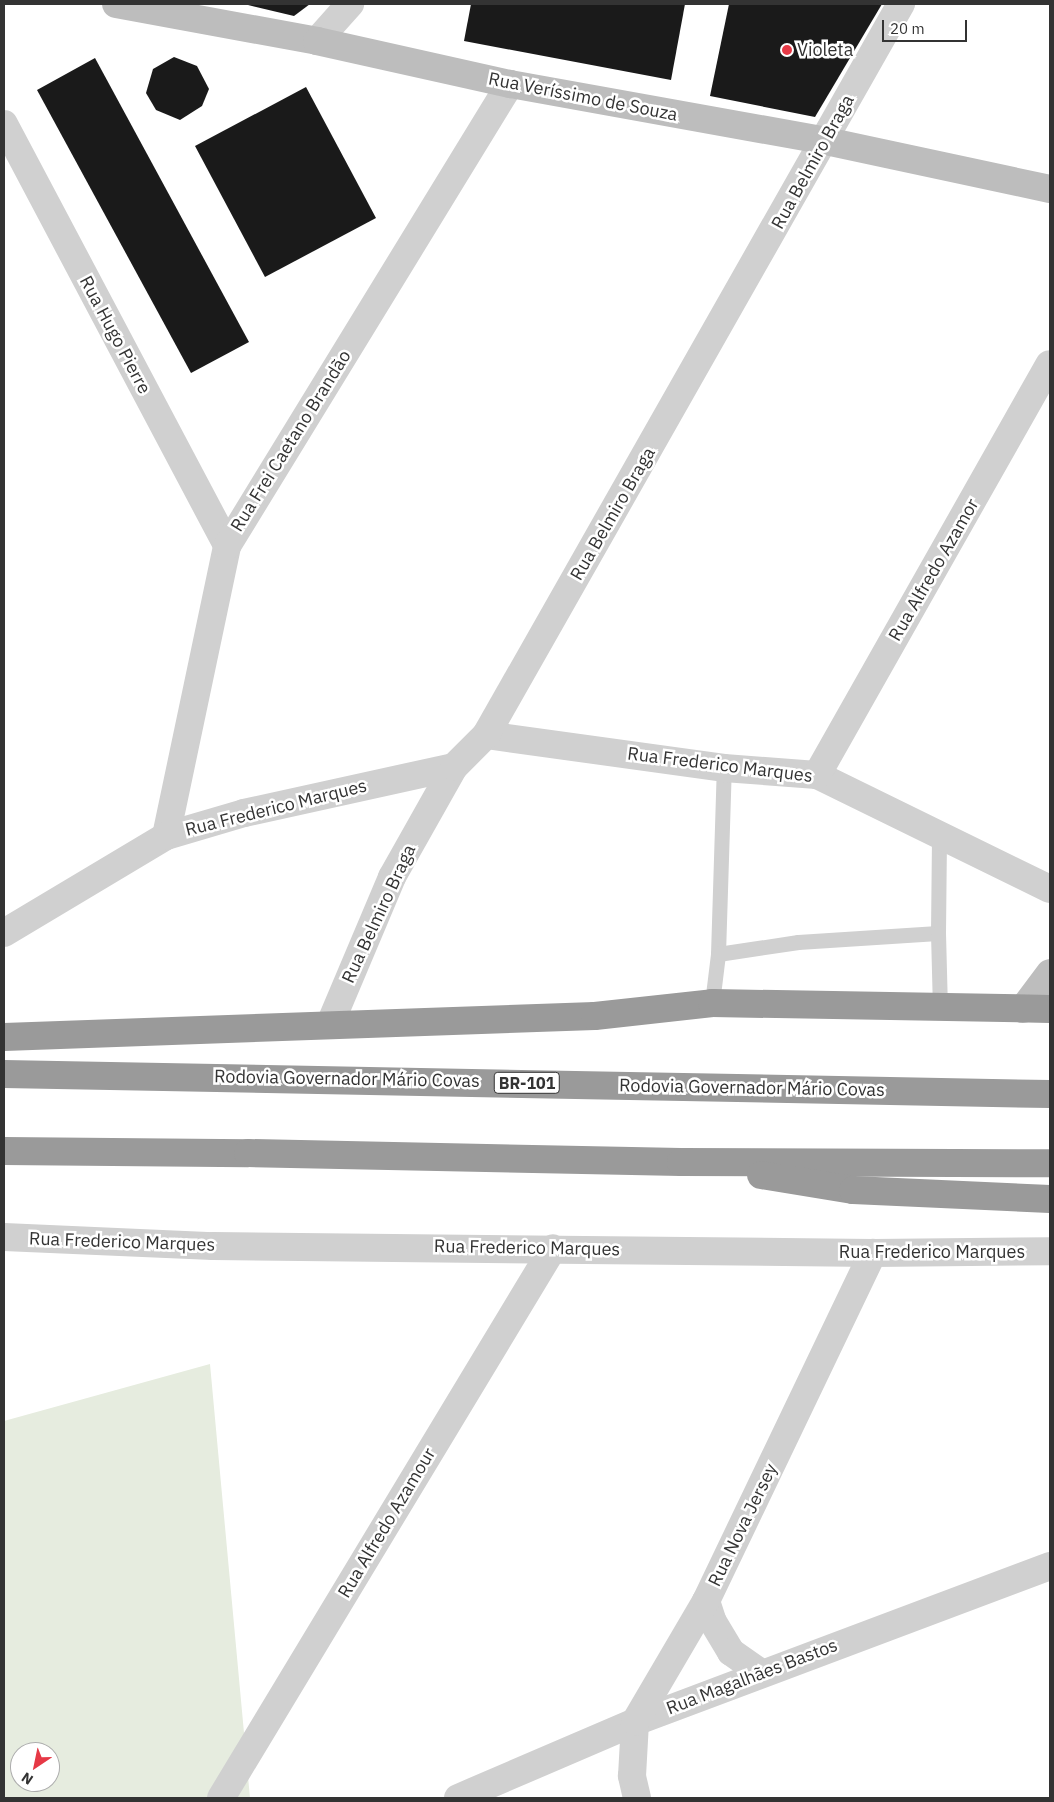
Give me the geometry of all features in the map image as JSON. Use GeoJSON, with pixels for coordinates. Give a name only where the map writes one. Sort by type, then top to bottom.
{"type":"FeatureCollection","features":[{"type":"Feature","properties":{"kind":"highway"},"geometry":{"type":"LineString","coordinates":[[4,1036],[595,1016],[712,1003],[1050,1010]]}},
{"type":"Feature","properties":{"kind":"highway","name":"Rodovia Governador Mário Covas"},"geometry":{"type":"LineString","coordinates":[[4,1074],[1050,1094]]}},
{"type":"Feature","properties":{"kind":"highway"},"geometry":{"type":"LineString","coordinates":[[4,1151],[681,1162],[1050,1163]]}},
{"type":"Feature","properties":{"kind":"highway"},"geometry":{"type":"LineString","coordinates":[[681,1162],[852,1190],[1050,1199]]}},
{"type":"Feature","properties":{"kind":"street","name":"Rua Veríssimo de Souza"},"geometry":{"type":"LineString","coordinates":[[116,4],[317,41],[510,84],[826,141],[1050,189]]}},
{"type":"Feature","properties":{"kind":"street"},"geometry":{"type":"LineString","coordinates":[[317,41],[350,4]]}},
{"type":"Feature","properties":{"kind":"street","name":"Rua Belmiro Braga"},"geometry":{"type":"LineString","coordinates":[[330,1024],[392,877],[454,767],[486,735],[826,141],[901,4]]}},
{"type":"Feature","properties":{"kind":"street","name":"Rua Frei Caetano Brandão"},"geometry":{"type":"LineString","coordinates":[[166,836],[227,546],[510,84]]}},
{"type":"Feature","properties":{"kind":"street","name":"Rua Hugo Pierre"},"geometry":{"type":"LineString","coordinates":[[4,124],[227,546]]}},
{"type":"Feature","properties":{"kind":"street","name":"Rua Alfredo Azamor"},"geometry":{"type":"LineString","coordinates":[[817,775],[1050,364]]}},
{"type":"Feature","properties":{"kind":"street","name":"Rua Frederico Marques"},"geometry":{"type":"LineString","coordinates":[[486,735],[724,768],[817,775],[1050,888]]}},
{"type":"Feature","properties":{"kind":"street","name":"Rua Frederico Marques"},"geometry":{"type":"LineString","coordinates":[[4,933],[166,836],[244,813],[454,767]]}},
{"type":"Feature","properties":{"kind":"street"},"geometry":{"type":"LineString","coordinates":[[1023,1008],[1050,973]]}},
{"type":"Feature","properties":{"kind":"street","name":"Rua Frederico Marques"},"geometry":{"type":"LineString","coordinates":[[4,1237],[213,1246],[553,1248],[873,1253],[1050,1251]]}},
{"type":"Feature","properties":{"kind":"street","name":"Rua Alfredo Azamour"},"geometry":{"type":"LineString","coordinates":[[220,1798],[553,1248]]}},
{"type":"Feature","properties":{"kind":"street","name":"Rua Nova Jersey"},"geometry":{"type":"LineString","coordinates":[[637,1798],[632,1776],[634,1722],[706,1602],[873,1253]]}},
{"type":"Feature","properties":{"kind":"street","name":"Rua Magalhães Bastos"},"geometry":{"type":"LineString","coordinates":[[458,1798],[634,1722],[1050,1566]]}},
{"type":"Feature","properties":{"kind":"street"},"geometry":{"type":"LineString","coordinates":[[706,1602],[713,1622],[731,1652],[761,1673]]}},
{"type":"Feature","properties":{"kind":"lane"},"geometry":{"type":"LineString","coordinates":[[712,1003],[718,954],[724,768]]}},
{"type":"Feature","properties":{"kind":"lane"},"geometry":{"type":"LineString","coordinates":[[939,834],[938,933],[940,1007]]}},
{"type":"Feature","properties":{"kind":"lane"},"geometry":{"type":"LineString","coordinates":[[718,954],[798,942],[938,933]]}},
{"type":"Feature","properties":{"kind":"shaded area"},"geometry":{"type":"Polygon","coordinates":[[[210,1364],[250,1798],[4,1798],[4,1421],[210,1364]]]}},
{"type":"Feature","properties":{"kind":"building"},"geometry":{"type":"Polygon","coordinates":[[[244,4],[310,4],[294,16],[244,4]]]}},
{"type":"Feature","properties":{"kind":"building"},"geometry":{"type":"Polygon","coordinates":[[[471,4],[685,4],[671,80],[464,41],[471,4]]]}},
{"type":"Feature","properties":{"kind":"building","name":"Violeta"},"geometry":{"type":"Polygon","coordinates":[[[729,4],[882,4],[815,117],[710,96],[729,4]]]}},
{"type":"Feature","properties":{"kind":"building"},"geometry":{"type":"Polygon","coordinates":[[[174,57],[197,66],[209,89],[202,106],[180,120],[156,110],[146,93],[153,69],[174,57]]]}},
{"type":"Feature","properties":{"kind":"building"},"geometry":{"type":"Polygon","coordinates":[[[95,58],[249,342],[191,373],[37,90],[95,58]]]}},
{"type":"Feature","properties":{"kind":"building"},"geometry":{"type":"Polygon","coordinates":[[[306,87],[376,218],[265,277],[195,146],[306,87]]]}},
{"type":"Feature","properties":{"kind":"place","name":"Violeta"},"geometry":{"type":"Point","coordinates":[787,50]}}]}
